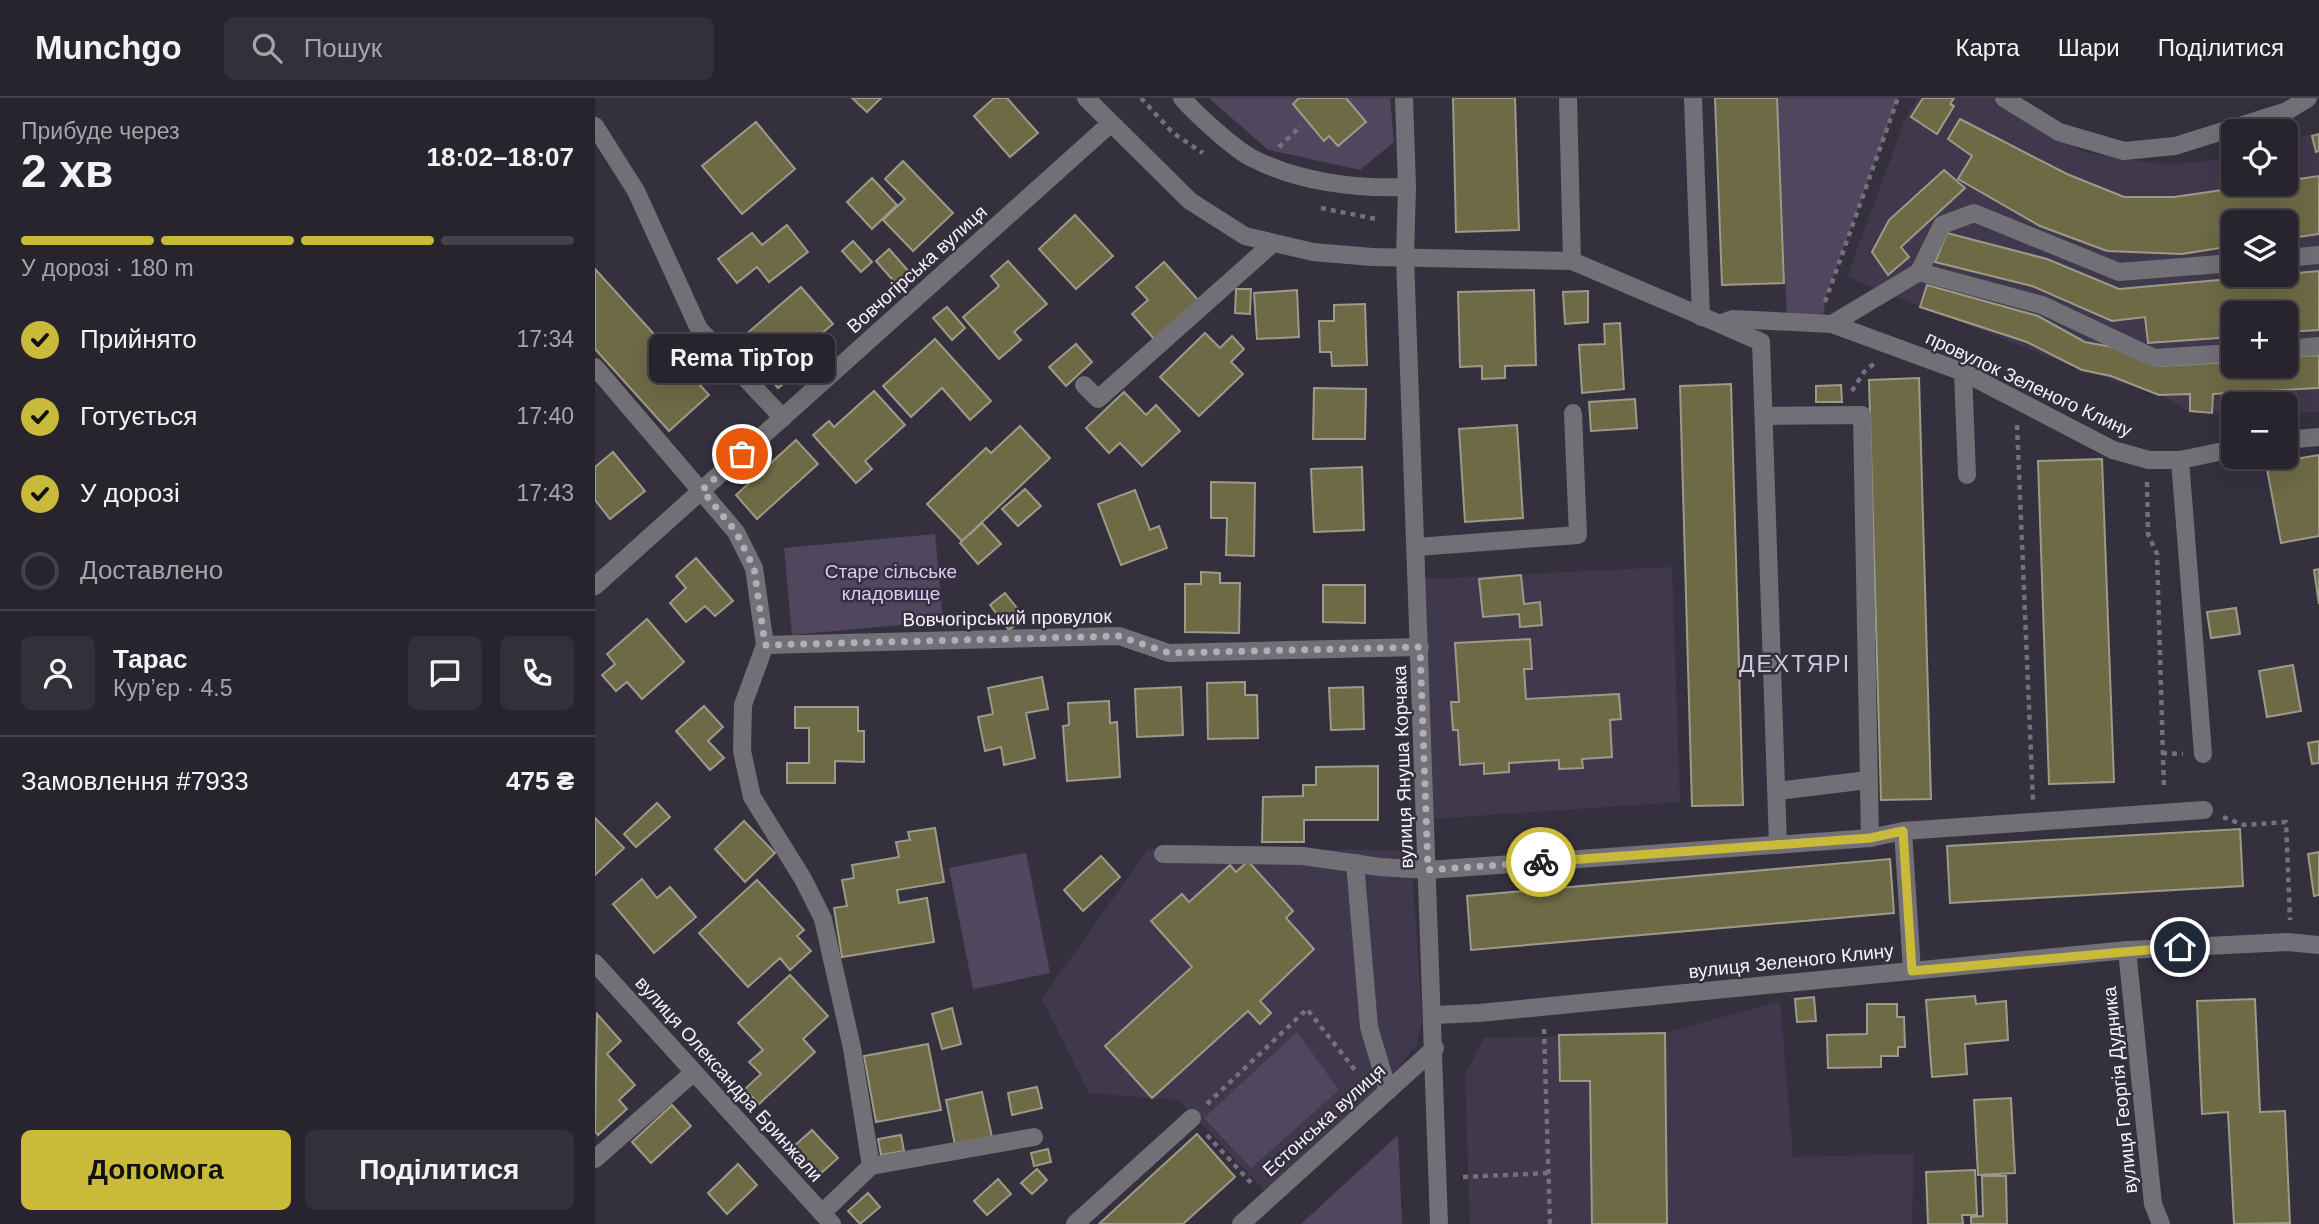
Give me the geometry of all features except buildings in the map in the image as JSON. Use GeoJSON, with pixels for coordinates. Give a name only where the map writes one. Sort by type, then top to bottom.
{"type":"FeatureCollection","features":[{"type":"Feature","properties":{"kind":"street","name":"провулок Зеленого Клину"},"geometry":{"type":"LineString","coordinates":[[1086,98],[1190,201],[1245,236],[1313,252],[1572,261],[1720,324],[1733,319],[1827,324],[1963,372],[2113,450],[2149,460],[2180,460],[2221,451]]}},
{"type":"Feature","properties":{"kind":"street"},"geometry":{"type":"LineString","coordinates":[[1182,98],[1251,158],[1310,178],[1368,188],[1407,187]]}},
{"type":"Feature","properties":{"kind":"street","name":"вулиця Януша Корчака"},"geometry":{"type":"LineString","coordinates":[[1404,98],[1407,187],[1405,257],[1434,1015],[1439,1224]]}},
{"type":"Feature","properties":{"kind":"street"},"geometry":{"type":"LineString","coordinates":[[1568,98],[1572,261]]}},
{"type":"Feature","properties":{"kind":"street"},"geometry":{"type":"LineString","coordinates":[[1693,98],[1701,317]]}},
{"type":"Feature","properties":{"kind":"street"},"geometry":{"type":"LineString","coordinates":[[2009,100],[2059,132],[2124,151],[2175,146],[2287,111],[2308,98]]}},
{"type":"Feature","properties":{"kind":"street","name":"Вовчогірська вулиця"},"geometry":{"type":"LineString","coordinates":[[595,586],[1110,124]]}},
{"type":"Feature","properties":{"kind":"street"},"geometry":{"type":"LineString","coordinates":[[595,126],[636,191],[699,329],[783,418]]}},
{"type":"Feature","properties":{"kind":"street"},"geometry":{"type":"LineString","coordinates":[[1827,324],[1919,272],[1943,225],[1974,213],[2119,272],[2221,263]]}},
{"type":"Feature","properties":{"kind":"street"},"geometry":{"type":"LineString","coordinates":[[1084,384],[1098,399],[1272,244]]}},
{"type":"Feature","properties":{"kind":"street"},"geometry":{"type":"LineString","coordinates":[[2298,257],[2319,255]]}},
{"type":"Feature","properties":{"kind":"street"},"geometry":{"type":"LineString","coordinates":[[1919,272],[2042,305],[2154,358],[2221,354]]}},
{"type":"Feature","properties":{"kind":"street"},"geometry":{"type":"LineString","coordinates":[[1720,324],[1761,342],[1778,845]]}},
{"type":"Feature","properties":{"kind":"street"},"geometry":{"type":"LineString","coordinates":[[2298,348],[2319,346]]}},
{"type":"Feature","properties":{"kind":"street"},"geometry":{"type":"LineString","coordinates":[[595,368],[736,532],[754,568],[765,645],[743,705],[742,751],[752,797],[803,879],[823,919],[852,1048],[871,1166]]}},
{"type":"Feature","properties":{"kind":"street"},"geometry":{"type":"LineString","coordinates":[[1963,372],[1967,475]]}},
{"type":"Feature","properties":{"kind":"street"},"geometry":{"type":"LineString","coordinates":[[1416,547],[1578,535],[1573,413]]}},
{"type":"Feature","properties":{"kind":"street"},"geometry":{"type":"LineString","coordinates":[[1765,416],[1862,415],[1870,838]]}},
{"type":"Feature","properties":{"kind":"street"},"geometry":{"type":"LineString","coordinates":[[2298,439],[2319,437]]}},
{"type":"Feature","properties":{"kind":"street"},"geometry":{"type":"LineString","coordinates":[[2180,460],[2203,754]]}},
{"type":"Feature","properties":{"kind":"street","name":"Вовчогірський провулок"},"geometry":{"type":"LineString","coordinates":[[765,645],[1119,636],[1169,653],[1420,647]]}},
{"type":"Feature","properties":{"kind":"street"},"geometry":{"type":"LineString","coordinates":[[1777,791],[1868,780]]}},
{"type":"Feature","properties":{"kind":"street"},"geometry":{"type":"LineString","coordinates":[[1163,854],[1303,856],[1428,870],[1870,838],[1903,831],[2204,810]]}},
{"type":"Feature","properties":{"kind":"street"},"geometry":{"type":"LineString","coordinates":[[1903,831],[1912,971]]}},
{"type":"Feature","properties":{"kind":"street"},"geometry":{"type":"LineString","coordinates":[[1355,863],[1369,1027],[1388,1091]]}},
{"type":"Feature","properties":{"kind":"street","name":"вулиця Зеленого Клину"},"geometry":{"type":"LineString","coordinates":[[1434,1015],[1544,1007],[2127,950],[2287,942],[2319,945]]}},
{"type":"Feature","properties":{"kind":"street","name":"вулиця Георгія Дудника"},"geometry":{"type":"LineString","coordinates":[[2127,950],[2153,1204],[2161,1224]]}},
{"type":"Feature","properties":{"kind":"street","name":"вулиця Олександра Бринжали"},"geometry":{"type":"LineString","coordinates":[[596,966],[827,1218]]}},
{"type":"Feature","properties":{"kind":"street","name":"Естонська вулиця"},"geometry":{"type":"LineString","coordinates":[[1241,1224],[1435,1048]]}},
{"type":"Feature","properties":{"kind":"street"},"geometry":{"type":"LineString","coordinates":[[595,1159],[694,1072]]}},
{"type":"Feature","properties":{"kind":"street"},"geometry":{"type":"LineString","coordinates":[[1075,1224],[1192,1118]]}},
{"type":"Feature","properties":{"kind":"street"},"geometry":{"type":"LineString","coordinates":[[827,1218],[871,1166],[1034,1137]]}},
{"type":"Feature","properties":{"kind":"path"},"geometry":{"type":"LineString","coordinates":[[1827,324],[1826,296],[1898,98]]}},
{"type":"Feature","properties":{"kind":"path"},"geometry":{"type":"LineString","coordinates":[[1274,151],[1301,125]]}},
{"type":"Feature","properties":{"kind":"path"},"geometry":{"type":"LineString","coordinates":[[1996,825],[2033,802],[2015,400]]}},
{"type":"Feature","properties":{"kind":"path"},"geometry":{"type":"LineString","coordinates":[[2149,460],[2148,534],[2157,554],[2164,791],[2150,792]]}},
{"type":"Feature","properties":{"kind":"path"},"geometry":{"type":"LineString","coordinates":[[2243,825],[2286,822],[2291,920]]}},
{"type":"Feature","properties":{"kind":"path"},"geometry":{"type":"LineString","coordinates":[[1544,1007],[1550,1224]]}},
{"type":"Feature","properties":{"kind":"path"},"geometry":{"type":"LineString","coordinates":[[1256,1189],[1192,1118],[1307,1009],[1359,1075]]}},
{"type":"Feature","properties":{"kind":"path"},"geometry":{"type":"LineString","coordinates":[[1463,1177],[1549,1173]]}},
{"type":"Feature","properties":{"kind":"shaded area"},"geometry":{"type":"Polygon","coordinates":[[[1918,98],[1992,98],[2084,152],[2166,165],[2221,159],[2221,196],[2298,196],[2298,138],[2319,132],[2319,412],[2298,413],[2298,392],[2221,392],[2221,412],[2190,411],[2159,395],[2082,370],[1847,277],[1906,117],[1918,98]]]}},
{"type":"Feature","properties":{"kind":"shaded area"},"geometry":{"type":"Polygon","coordinates":[[[1672,567],[1680,802],[1432,819],[1422,579],[1672,567]]]}},
{"type":"Feature","properties":{"kind":"shaded area"},"geometry":{"type":"Polygon","coordinates":[[[1148,849],[1411,850],[1422,1020],[1417,1044],[1395,1072],[1266,1192],[1179,1100],[1089,1093],[1042,999],[1148,849]]]}},
{"type":"Feature","properties":{"kind":"shaded area"},"geometry":{"type":"Polygon","coordinates":[[[1780,1001],[1793,1157],[1914,1154],[1912,1224],[1470,1224],[1465,1075],[1484,1038],[1665,1033],[1780,1001]]]}},
{"type":"Feature","properties":{"kind":"green space"},"geometry":{"type":"Polygon","coordinates":[[[1209,98],[1390,98],[1394,142],[1360,170],[1274,151],[1267,149],[1209,98]]]}},
{"type":"Feature","properties":{"kind":"green space"},"geometry":{"type":"Polygon","coordinates":[[[1777,98],[1898,98],[1826,296],[1822,323],[1787,320],[1777,98]]]}},
{"type":"Feature","properties":{"kind":"green space","name":"Старе сільське кладовище"},"geometry":{"type":"Polygon","coordinates":[[[935,534],[943,621],[792,635],[784,548],[935,534]]]}},
{"type":"Feature","properties":{"kind":"green space"},"geometry":{"type":"Polygon","coordinates":[[[1026,853],[1050,973],[973,989],[949,868],[1026,853]]]}},
{"type":"Feature","properties":{"kind":"green space"},"geometry":{"type":"Polygon","coordinates":[[[1297,1032],[1339,1090],[1251,1168],[1204,1118],[1297,1032]]]}},
{"type":"Feature","properties":{"kind":"green space"},"geometry":{"type":"Polygon","coordinates":[[[1398,1135],[1402,1224],[1301,1224],[1398,1135]]]}},
{"type":"Feature","properties":{"kind":"way so far"},"geometry":{"type":"LineString","coordinates":[[742,454],[702,490],[736,532],[754,568],[765,645],[1119,636],[1169,653],[1420,647],[1428,870],[1541,862]]}},
{"type":"Feature","properties":{"kind":"place","name":"Rema TipTop"},"geometry":{"type":"Point","coordinates":[742,454]}},
{"type":"Feature","properties":{"kind":"district","name":"ДЕХТЯРІ"},"geometry":{"type":"Point","coordinates":[1795,664]}},
{"type":"Feature","properties":{"kind":"route"},"geometry":{"type":"LineString","coordinates":[[1541,862],[1870,838],[1903,831],[1912,971],[2180,947]]}}]}
